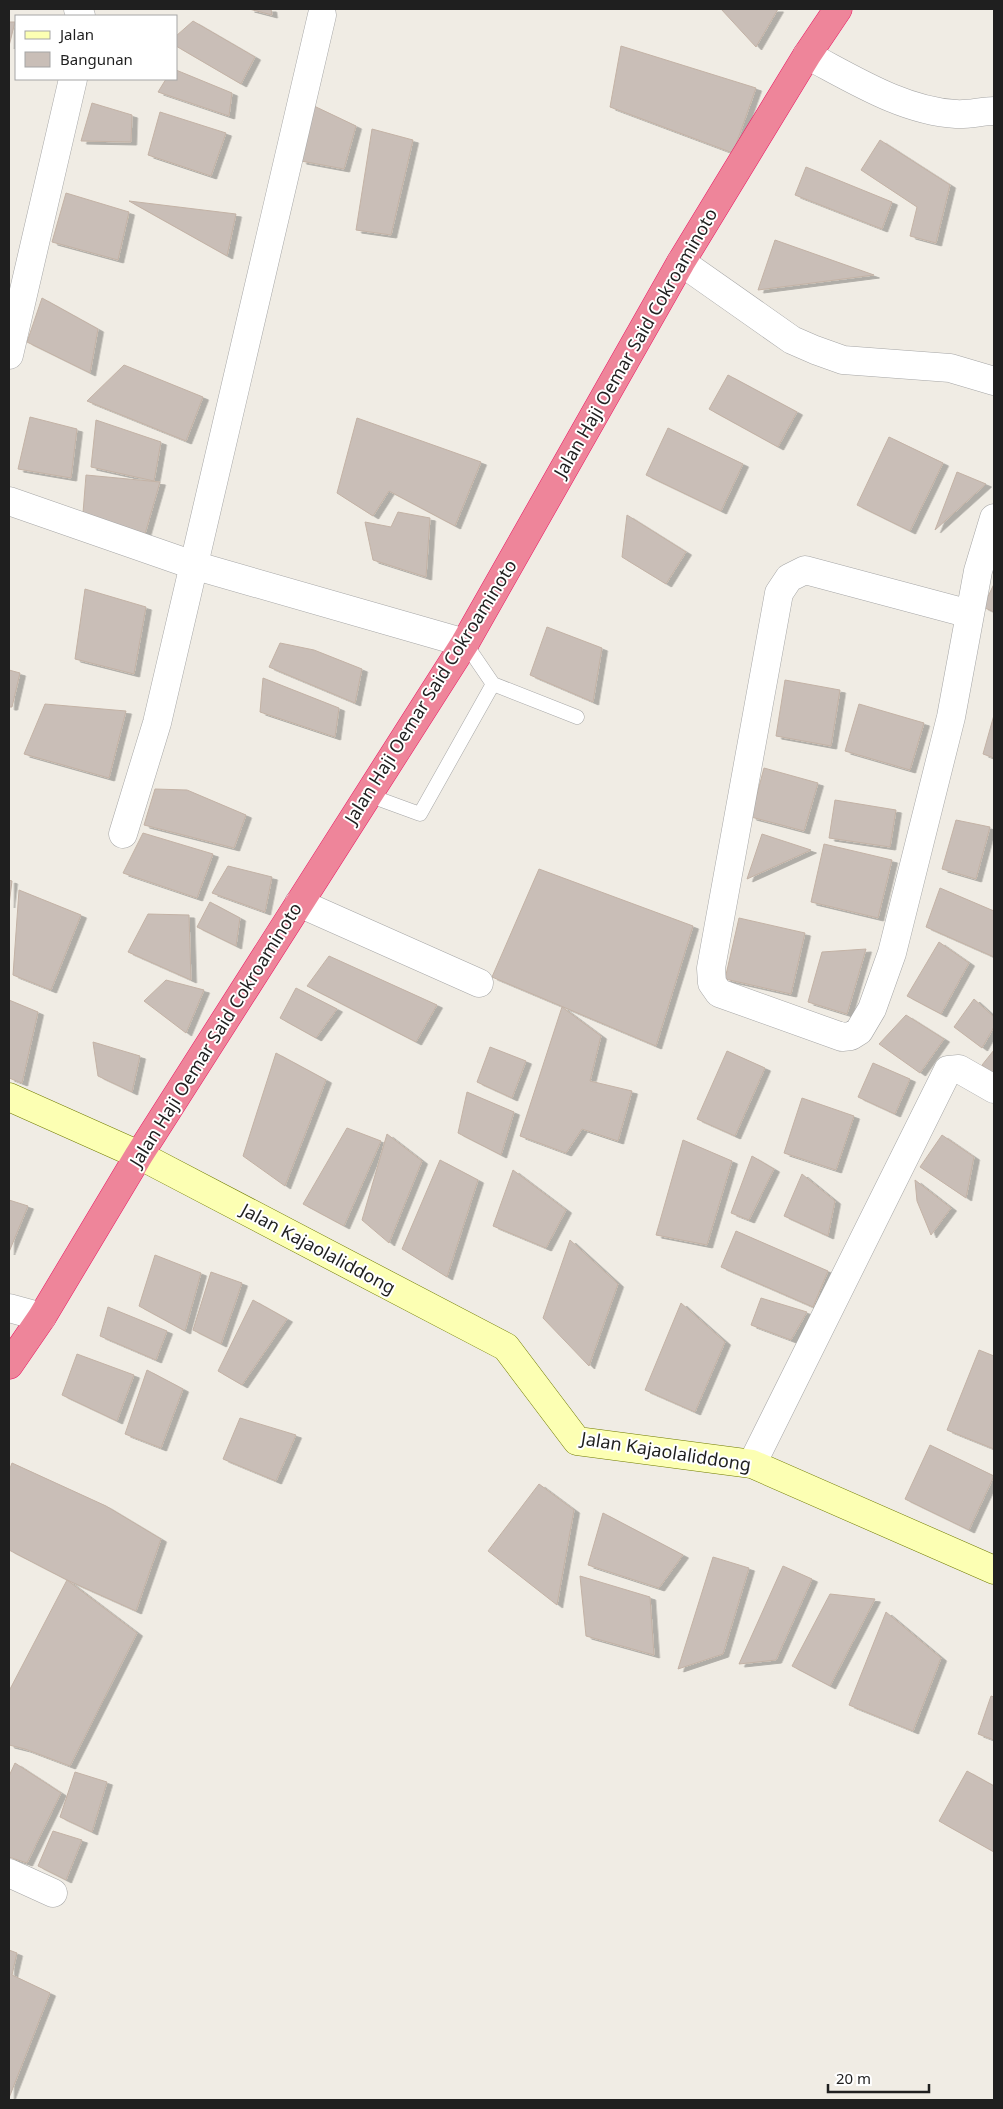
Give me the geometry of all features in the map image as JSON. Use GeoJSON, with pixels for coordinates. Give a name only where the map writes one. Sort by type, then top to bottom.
{"type":"FeatureCollection","features":[{"type":"Feature","properties":{"kind":"highway","name":"Jalan Haji Oemar Said Cokroaminoto"},"geometry":{"type":"LineString","coordinates":[[9,1365],[42,1316],[139,1155],[465,643],[681,262],[807,54],[838,9]]}},
{"type":"Feature","properties":{"kind":"street"},"geometry":{"type":"LineString","coordinates":[[123,834],[156,722],[194,566],[322,15]]}},
{"type":"Feature","properties":{"kind":"street"},"geometry":{"type":"LineString","coordinates":[[807,54],[864,85],[914,106],[956,114],[994,111]]}},
{"type":"Feature","properties":{"kind":"street"},"geometry":{"type":"LineString","coordinates":[[9,355],[73,80]]}},
{"type":"Feature","properties":{"kind":"street"},"geometry":{"type":"LineString","coordinates":[[681,262],[792,340],[815,350],[844,360],[950,368],[994,381]]}},
{"type":"Feature","properties":{"kind":"street"},"geometry":{"type":"LineString","coordinates":[[9,501],[194,566],[465,643]]}},
{"type":"Feature","properties":{"kind":"street"},"geometry":{"type":"LineString","coordinates":[[970,614],[805,570],[790,578],[779,593],[711,968],[712,982],[719,993],[842,1037],[851,1036],[859,1031],[872,1009],[892,953],[951,717],[978,571],[994,518]]}},
{"type":"Feature","properties":{"kind":"street"},"geometry":{"type":"LineString","coordinates":[[299,903],[479,983]]}},
{"type":"Feature","properties":{"kind":"street"},"geometry":{"type":"LineString","coordinates":[[752,1464],[948,1070],[959,1069],[994,1090]]}},
{"type":"Feature","properties":{"kind":"street","name":"Jalan Kajaolaliddong"},"geometry":{"type":"LineString","coordinates":[[9,1098],[139,1155],[506,1347],[577,1441],[752,1464],[994,1570]]}},
{"type":"Feature","properties":{"kind":"street"},"geometry":{"type":"LineString","coordinates":[[9,1308],[42,1316]]}},
{"type":"Feature","properties":{"kind":"street"},"geometry":{"type":"LineString","coordinates":[[9,1873],[54,1893]]}},
{"type":"Feature","properties":{"kind":"lane"},"geometry":{"type":"LineString","coordinates":[[465,643],[493,684],[577,717]]}},
{"type":"Feature","properties":{"kind":"lane"},"geometry":{"type":"LineString","coordinates":[[368,795],[420,814],[493,684]]}},
{"type":"Feature","properties":{"kind":"building"},"geometry":{"type":"Polygon","coordinates":[[[249,9],[271,9],[272,15],[249,9]]]}},
{"type":"Feature","properties":{"kind":"building"},"geometry":{"type":"Polygon","coordinates":[[[721,9],[778,9],[756,47],[721,9]]]}},
{"type":"Feature","properties":{"kind":"building"},"geometry":{"type":"Polygon","coordinates":[[[193,21],[255,57],[241,84],[178,47],[178,34],[193,21]]]}},
{"type":"Feature","properties":{"kind":"building"},"geometry":{"type":"Polygon","coordinates":[[[9,22],[15,22],[9,46],[9,22]]]}},
{"type":"Feature","properties":{"kind":"building"},"geometry":{"type":"Polygon","coordinates":[[[621,46],[756,88],[733,153],[610,107],[621,46]]]}},
{"type":"Feature","properties":{"kind":"building"},"geometry":{"type":"Polygon","coordinates":[[[178,71],[232,93],[229,116],[158,92],[165,80],[178,80],[178,71]]]}},
{"type":"Feature","properties":{"kind":"building"},"geometry":{"type":"Polygon","coordinates":[[[92,103],[132,115],[131,142],[81,141],[92,103]]]}},
{"type":"Feature","properties":{"kind":"building"},"geometry":{"type":"Polygon","coordinates":[[[314,106],[356,126],[344,169],[301,161],[314,106]]]}},
{"type":"Feature","properties":{"kind":"building"},"geometry":{"type":"Polygon","coordinates":[[[160,112],[226,133],[211,176],[148,155],[160,112]]]}},
{"type":"Feature","properties":{"kind":"building"},"geometry":{"type":"Polygon","coordinates":[[[372,129],[413,140],[391,235],[356,230],[372,129]]]}},
{"type":"Feature","properties":{"kind":"building"},"geometry":{"type":"Polygon","coordinates":[[[880,140],[950,185],[936,243],[910,236],[917,207],[861,170],[880,140]]]}},
{"type":"Feature","properties":{"kind":"building"},"geometry":{"type":"Polygon","coordinates":[[[806,167],[892,202],[882,229],[795,195],[806,167]]]}},
{"type":"Feature","properties":{"kind":"building"},"geometry":{"type":"Polygon","coordinates":[[[66,193],[129,212],[118,260],[52,242],[66,193]]]}},
{"type":"Feature","properties":{"kind":"building"},"geometry":{"type":"Polygon","coordinates":[[[129,201],[236,214],[227,256],[129,201]]]}},
{"type":"Feature","properties":{"kind":"building"},"geometry":{"type":"Polygon","coordinates":[[[775,240],[874,275],[758,290],[775,240]]]}},
{"type":"Feature","properties":{"kind":"building"},"geometry":{"type":"Polygon","coordinates":[[[42,298],[98,329],[90,373],[27,342],[42,298]]]}},
{"type":"Feature","properties":{"kind":"building"},"geometry":{"type":"Polygon","coordinates":[[[124,365],[203,397],[186,441],[87,401],[124,365]]]}},
{"type":"Feature","properties":{"kind":"building"},"geometry":{"type":"Polygon","coordinates":[[[728,375],[797,412],[778,447],[709,409],[728,375]]]}},
{"type":"Feature","properties":{"kind":"building"},"geometry":{"type":"Polygon","coordinates":[[[30,417],[77,429],[71,478],[18,469],[30,417]]]}},
{"type":"Feature","properties":{"kind":"building"},"geometry":{"type":"Polygon","coordinates":[[[357,418],[481,462],[455,526],[389,491],[373,516],[337,493],[357,418]]]}},
{"type":"Feature","properties":{"kind":"building"},"geometry":{"type":"Polygon","coordinates":[[[96,420],[161,442],[154,481],[91,467],[96,420]]]}},
{"type":"Feature","properties":{"kind":"building"},"geometry":{"type":"Polygon","coordinates":[[[668,428],[743,464],[721,511],[646,475],[668,428]]]}},
{"type":"Feature","properties":{"kind":"building"},"geometry":{"type":"Polygon","coordinates":[[[889,437],[943,463],[910,531],[857,505],[889,437]]]}},
{"type":"Feature","properties":{"kind":"building"},"geometry":{"type":"Polygon","coordinates":[[[957,472],[986,484],[935,530],[957,472]]]}},
{"type":"Feature","properties":{"kind":"building"},"geometry":{"type":"Polygon","coordinates":[[[86,475],[160,482],[145,534],[83,513],[86,475]]]}},
{"type":"Feature","properties":{"kind":"building"},"geometry":{"type":"Polygon","coordinates":[[[398,512],[430,518],[426,577],[373,560],[365,522],[391,527],[398,512]]]}},
{"type":"Feature","properties":{"kind":"building"},"geometry":{"type":"Polygon","coordinates":[[[627,515],[686,552],[666,584],[622,557],[627,515]]]}},
{"type":"Feature","properties":{"kind":"building"},"geometry":{"type":"Polygon","coordinates":[[[994,584],[994,612],[983,607],[994,584]]]}},
{"type":"Feature","properties":{"kind":"building"},"geometry":{"type":"Polygon","coordinates":[[[85,589],[146,607],[134,674],[75,659],[85,589]]]}},
{"type":"Feature","properties":{"kind":"building"},"geometry":{"type":"Polygon","coordinates":[[[547,627],[602,648],[593,702],[530,675],[547,627]]]}},
{"type":"Feature","properties":{"kind":"building"},"geometry":{"type":"Polygon","coordinates":[[[280,643],[314,650],[362,669],[355,703],[269,667],[280,643]]]}},
{"type":"Feature","properties":{"kind":"building"},"geometry":{"type":"Polygon","coordinates":[[[9,670],[20,673],[12,707],[9,707],[9,670]]]}},
{"type":"Feature","properties":{"kind":"building"},"geometry":{"type":"Polygon","coordinates":[[[263,678],[339,708],[335,737],[260,712],[263,678]]]}},
{"type":"Feature","properties":{"kind":"building"},"geometry":{"type":"Polygon","coordinates":[[[785,680],[840,690],[831,746],[776,736],[785,680]]]}},
{"type":"Feature","properties":{"kind":"building"},"geometry":{"type":"Polygon","coordinates":[[[45,704],[126,711],[109,778],[24,754],[45,704]]]}},
{"type":"Feature","properties":{"kind":"building"},"geometry":{"type":"Polygon","coordinates":[[[859,704],[924,723],[910,770],[845,751],[859,704]]]}},
{"type":"Feature","properties":{"kind":"building"},"geometry":{"type":"Polygon","coordinates":[[[994,715],[994,758],[983,754],[994,715]]]}},
{"type":"Feature","properties":{"kind":"building"},"geometry":{"type":"Polygon","coordinates":[[[764,768],[818,783],[804,831],[751,817],[764,768]]]}},
{"type":"Feature","properties":{"kind":"building"},"geometry":{"type":"Polygon","coordinates":[[[155,789],[187,790],[246,815],[234,848],[144,825],[155,789]]]}},
{"type":"Feature","properties":{"kind":"building"},"geometry":{"type":"Polygon","coordinates":[[[835,800],[896,810],[890,847],[829,838],[835,800]]]}},
{"type":"Feature","properties":{"kind":"building"},"geometry":{"type":"Polygon","coordinates":[[[956,820],[990,827],[976,879],[942,869],[956,820]]]}},
{"type":"Feature","properties":{"kind":"building"},"geometry":{"type":"Polygon","coordinates":[[[143,833],[213,854],[197,898],[123,873],[143,833]]]}},
{"type":"Feature","properties":{"kind":"building"},"geometry":{"type":"Polygon","coordinates":[[[762,834],[811,850],[747,879],[762,834]]]}},
{"type":"Feature","properties":{"kind":"building"},"geometry":{"type":"Polygon","coordinates":[[[824,844],[892,860],[878,918],[811,902],[824,844]]]}},
{"type":"Feature","properties":{"kind":"building"},"geometry":{"type":"Polygon","coordinates":[[[228,866],[272,877],[265,912],[212,893],[228,866]]]}},
{"type":"Feature","properties":{"kind":"building"},"geometry":{"type":"Polygon","coordinates":[[[539,869],[693,926],[656,1046],[492,977],[539,869]]]}},
{"type":"Feature","properties":{"kind":"building"},"geometry":{"type":"Polygon","coordinates":[[[9,880],[12,881],[9,905],[9,880]]]}},
{"type":"Feature","properties":{"kind":"building"},"geometry":{"type":"Polygon","coordinates":[[[940,888],[994,911],[994,957],[926,927],[940,888]]]}},
{"type":"Feature","properties":{"kind":"building"},"geometry":{"type":"Polygon","coordinates":[[[19,890],[81,915],[51,990],[13,975],[19,890]]]}},
{"type":"Feature","properties":{"kind":"building"},"geometry":{"type":"Polygon","coordinates":[[[210,902],[240,918],[236,946],[197,927],[210,902]]]}},
{"type":"Feature","properties":{"kind":"building"},"geometry":{"type":"Polygon","coordinates":[[[148,914],[189,915],[191,980],[128,952],[148,914]]]}},
{"type":"Feature","properties":{"kind":"building"},"geometry":{"type":"Polygon","coordinates":[[[739,918],[805,933],[791,994],[725,979],[739,918]]]}},
{"type":"Feature","properties":{"kind":"building"},"geometry":{"type":"Polygon","coordinates":[[[939,942],[969,963],[941,1014],[907,996],[939,942]]]}},
{"type":"Feature","properties":{"kind":"building"},"geometry":{"type":"Polygon","coordinates":[[[866,949],[847,1014],[808,1002],[822,952],[866,949]]]}},
{"type":"Feature","properties":{"kind":"building"},"geometry":{"type":"Polygon","coordinates":[[[329,956],[437,1005],[416,1042],[307,986],[329,956]]]}},
{"type":"Feature","properties":{"kind":"building"},"geometry":{"type":"Polygon","coordinates":[[[166,980],[204,990],[186,1033],[144,1001],[166,980]]]}},
{"type":"Feature","properties":{"kind":"building"},"geometry":{"type":"Polygon","coordinates":[[[296,988],[337,1009],[316,1038],[280,1018],[296,988]]]}},
{"type":"Feature","properties":{"kind":"building"},"geometry":{"type":"Polygon","coordinates":[[[974,999],[994,1017],[994,1027],[982,1048],[954,1027],[974,999]]]}},
{"type":"Feature","properties":{"kind":"building"},"geometry":{"type":"Polygon","coordinates":[[[9,1000],[38,1012],[22,1083],[9,1078],[9,1000]]]}},
{"type":"Feature","properties":{"kind":"building"},"geometry":{"type":"Polygon","coordinates":[[[562,1007],[601,1036],[590,1081],[632,1091],[618,1141],[582,1129],[566,1153],[520,1136],[562,1007]]]}},
{"type":"Feature","properties":{"kind":"building"},"geometry":{"type":"Polygon","coordinates":[[[906,1015],[944,1039],[920,1073],[879,1044],[906,1015]]]}},
{"type":"Feature","properties":{"kind":"building"},"geometry":{"type":"Polygon","coordinates":[[[93,1042],[140,1056],[132,1092],[98,1076],[93,1042]]]}},
{"type":"Feature","properties":{"kind":"building"},"geometry":{"type":"Polygon","coordinates":[[[490,1047],[526,1061],[512,1098],[477,1082],[490,1047]]]}},
{"type":"Feature","properties":{"kind":"building"},"geometry":{"type":"Polygon","coordinates":[[[994,1050],[994,1075],[982,1065],[994,1050]]]}},
{"type":"Feature","properties":{"kind":"building"},"geometry":{"type":"Polygon","coordinates":[[[727,1051],[765,1068],[735,1136],[697,1119],[727,1051]]]}},
{"type":"Feature","properties":{"kind":"building"},"geometry":{"type":"Polygon","coordinates":[[[276,1053],[326,1080],[285,1186],[243,1156],[276,1053]]]}},
{"type":"Feature","properties":{"kind":"building"},"geometry":{"type":"Polygon","coordinates":[[[873,1063],[910,1079],[895,1114],[858,1097],[873,1063]]]}},
{"type":"Feature","properties":{"kind":"building"},"geometry":{"type":"Polygon","coordinates":[[[467,1092],[514,1112],[501,1155],[458,1133],[467,1092]]]}},
{"type":"Feature","properties":{"kind":"building"},"geometry":{"type":"Polygon","coordinates":[[[802,1098],[854,1116],[836,1170],[784,1153],[802,1098]]]}},
{"type":"Feature","properties":{"kind":"building"},"geometry":{"type":"Polygon","coordinates":[[[347,1128],[381,1141],[344,1226],[303,1204],[347,1128]]]}},
{"type":"Feature","properties":{"kind":"building"},"geometry":{"type":"Polygon","coordinates":[[[387,1134],[422,1161],[389,1243],[362,1220],[387,1134]]]}},
{"type":"Feature","properties":{"kind":"building"},"geometry":{"type":"Polygon","coordinates":[[[942,1135],[974,1157],[966,1198],[920,1167],[942,1135]]]}},
{"type":"Feature","properties":{"kind":"building"},"geometry":{"type":"Polygon","coordinates":[[[683,1140],[732,1161],[707,1245],[656,1235],[683,1140]]]}},
{"type":"Feature","properties":{"kind":"building"},"geometry":{"type":"Polygon","coordinates":[[[752,1156],[774,1169],[749,1220],[731,1213],[752,1156]]]}},
{"type":"Feature","properties":{"kind":"building"},"geometry":{"type":"Polygon","coordinates":[[[440,1160],[478,1180],[447,1277],[402,1249],[440,1160]]]}},
{"type":"Feature","properties":{"kind":"building"},"geometry":{"type":"Polygon","coordinates":[[[513,1170],[566,1210],[546,1248],[493,1226],[513,1170]]]}},
{"type":"Feature","properties":{"kind":"building"},"geometry":{"type":"Polygon","coordinates":[[[802,1174],[835,1201],[828,1236],[784,1216],[802,1174]]]}},
{"type":"Feature","properties":{"kind":"building"},"geometry":{"type":"Polygon","coordinates":[[[915,1180],[951,1208],[931,1235],[917,1201],[915,1180]]]}},
{"type":"Feature","properties":{"kind":"building"},"geometry":{"type":"Polygon","coordinates":[[[9,1200],[28,1206],[9,1252],[9,1200]]]}},
{"type":"Feature","properties":{"kind":"building"},"geometry":{"type":"Polygon","coordinates":[[[736,1231],[828,1271],[813,1307],[721,1267],[736,1231]]]}},
{"type":"Feature","properties":{"kind":"building"},"geometry":{"type":"Polygon","coordinates":[[[570,1240],[618,1284],[589,1366],[543,1318],[570,1240]]]}},
{"type":"Feature","properties":{"kind":"building"},"geometry":{"type":"Polygon","coordinates":[[[155,1255],[201,1273],[185,1331],[139,1306],[155,1255]]]}},
{"type":"Feature","properties":{"kind":"building"},"geometry":{"type":"Polygon","coordinates":[[[211,1272],[242,1283],[221,1344],[193,1330],[211,1272]]]}},
{"type":"Feature","properties":{"kind":"building"},"geometry":{"type":"Polygon","coordinates":[[[761,1298],[807,1312],[791,1340],[751,1325],[761,1298]]]}},
{"type":"Feature","properties":{"kind":"building"},"geometry":{"type":"Polygon","coordinates":[[[253,1300],[287,1319],[242,1385],[218,1371],[253,1300]]]}},
{"type":"Feature","properties":{"kind":"building"},"geometry":{"type":"Polygon","coordinates":[[[681,1303],[725,1342],[695,1412],[645,1390],[681,1303]]]}},
{"type":"Feature","properties":{"kind":"building"},"geometry":{"type":"Polygon","coordinates":[[[108,1307],[167,1331],[156,1360],[100,1336],[108,1307]]]}},
{"type":"Feature","properties":{"kind":"building"},"geometry":{"type":"Polygon","coordinates":[[[979,1350],[994,1356],[994,1449],[947,1430],[979,1350]]]}},
{"type":"Feature","properties":{"kind":"building"},"geometry":{"type":"Polygon","coordinates":[[[77,1354],[134,1375],[117,1421],[62,1395],[77,1354]]]}},
{"type":"Feature","properties":{"kind":"building"},"geometry":{"type":"Polygon","coordinates":[[[147,1370],[183,1389],[161,1448],[125,1434],[147,1370]]]}},
{"type":"Feature","properties":{"kind":"building"},"geometry":{"type":"Polygon","coordinates":[[[240,1418],[296,1435],[276,1481],[223,1459],[240,1418]]]}},
{"type":"Feature","properties":{"kind":"building"},"geometry":{"type":"Polygon","coordinates":[[[930,1445],[994,1476],[969,1530],[905,1499],[930,1445]]]}},
{"type":"Feature","properties":{"kind":"building"},"geometry":{"type":"Polygon","coordinates":[[[12,1463],[106,1506],[161,1539],[136,1611],[67,1580],[9,1550],[9,1471],[12,1463]]]}},
{"type":"Feature","properties":{"kind":"building"},"geometry":{"type":"Polygon","coordinates":[[[539,1484],[574,1510],[557,1605],[488,1551],[539,1484]]]}},
{"type":"Feature","properties":{"kind":"building"},"geometry":{"type":"Polygon","coordinates":[[[603,1513],[683,1555],[659,1588],[588,1565],[603,1513]]]}},
{"type":"Feature","properties":{"kind":"building"},"geometry":{"type":"Polygon","coordinates":[[[713,1557],[749,1568],[723,1654],[678,1669],[713,1557]]]}},
{"type":"Feature","properties":{"kind":"building"},"geometry":{"type":"Polygon","coordinates":[[[783,1566],[812,1579],[776,1660],[739,1664],[783,1566]]]}},
{"type":"Feature","properties":{"kind":"building"},"geometry":{"type":"Polygon","coordinates":[[[580,1576],[650,1597],[654,1655],[586,1636],[580,1576]]]}},
{"type":"Feature","properties":{"kind":"building"},"geometry":{"type":"Polygon","coordinates":[[[67,1580],[137,1633],[70,1766],[9,1745],[9,1691],[67,1580]]]}},
{"type":"Feature","properties":{"kind":"building"},"geometry":{"type":"Polygon","coordinates":[[[830,1594],[875,1599],[830,1686],[792,1666],[830,1594]]]}},
{"type":"Feature","properties":{"kind":"building"},"geometry":{"type":"Polygon","coordinates":[[[886,1612],[941,1658],[913,1731],[849,1705],[886,1612]]]}},
{"type":"Feature","properties":{"kind":"building"},"geometry":{"type":"Polygon","coordinates":[[[991,1696],[994,1697],[994,1740],[978,1734],[991,1696]]]}},
{"type":"Feature","properties":{"kind":"building"},"geometry":{"type":"Polygon","coordinates":[[[15,1763],[61,1793],[27,1863],[9,1857],[9,1776],[15,1763]]]}},
{"type":"Feature","properties":{"kind":"building"},"geometry":{"type":"Polygon","coordinates":[[[967,1771],[994,1786],[994,1852],[939,1821],[967,1771]]]}},
{"type":"Feature","properties":{"kind":"building"},"geometry":{"type":"Polygon","coordinates":[[[75,1772],[107,1782],[92,1832],[60,1817],[75,1772]]]}},
{"type":"Feature","properties":{"kind":"building"},"geometry":{"type":"Polygon","coordinates":[[[53,1831],[82,1840],[66,1880],[38,1866],[53,1831]]]}},
{"type":"Feature","properties":{"kind":"building"},"geometry":{"type":"Polygon","coordinates":[[[9,1950],[17,1953],[12,1975],[50,1993],[9,2098],[9,1950]]]}}]}
